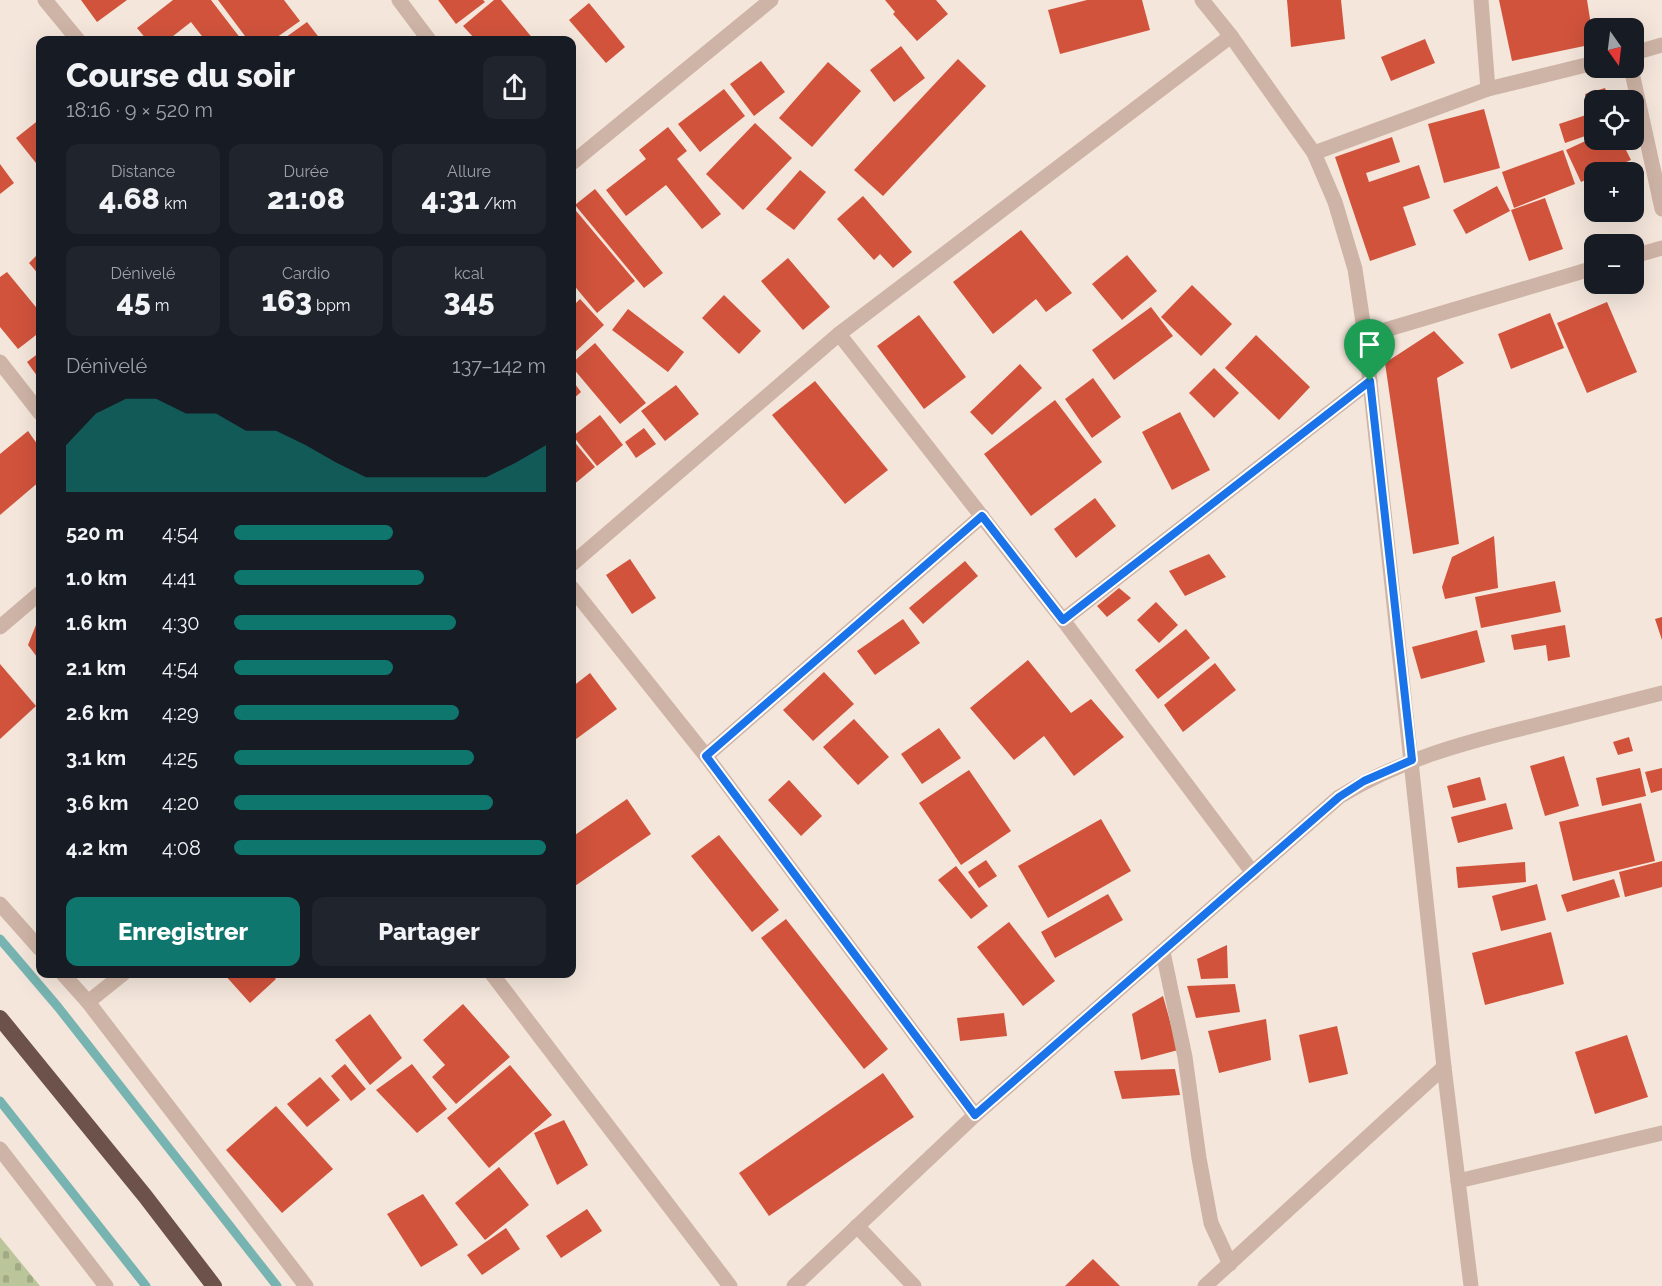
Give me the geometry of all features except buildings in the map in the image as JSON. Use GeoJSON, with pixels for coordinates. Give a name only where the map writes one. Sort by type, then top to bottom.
{"type":"FeatureCollection","features":[{"type":"Feature","properties":{"kind":"highway"},"geometry":{"type":"LineString","coordinates":[[0,1018],[145,1196],[214,1286]]}},
{"type":"Feature","properties":{"kind":"street"},"geometry":{"type":"LineString","coordinates":[[45,0],[75,36]]}},
{"type":"Feature","properties":{"kind":"street"},"geometry":{"type":"LineString","coordinates":[[399,0],[426,36]]}},
{"type":"Feature","properties":{"kind":"street"},"geometry":{"type":"LineString","coordinates":[[576,159],[771,0]]}},
{"type":"Feature","properties":{"kind":"street"},"geometry":{"type":"LineString","coordinates":[[1202,0],[1314,153],[1335,202],[1355,269],[1365,336],[1444,1067],[1471,1286]]}},
{"type":"Feature","properties":{"kind":"street"},"geometry":{"type":"LineString","coordinates":[[1482,0],[1488,89]]}},
{"type":"Feature","properties":{"kind":"street"},"geometry":{"type":"LineString","coordinates":[[576,561],[838,334],[1230,36]]}},
{"type":"Feature","properties":{"kind":"street"},"geometry":{"type":"LineString","coordinates":[[1644,50],[1662,45]]}},
{"type":"Feature","properties":{"kind":"street"},"geometry":{"type":"LineString","coordinates":[[1314,153],[1488,89],[1584,65]]}},
{"type":"Feature","properties":{"kind":"street"},"geometry":{"type":"LineString","coordinates":[[1633,78],[1662,209]]}},
{"type":"Feature","properties":{"kind":"street"},"geometry":{"type":"LineString","coordinates":[[1644,253],[1662,248]]}},
{"type":"Feature","properties":{"kind":"street"},"geometry":{"type":"LineString","coordinates":[[1365,336],[1584,271]]}},
{"type":"Feature","properties":{"kind":"street"},"geometry":{"type":"LineString","coordinates":[[838,334],[1063,620],[1253,873]]}},
{"type":"Feature","properties":{"kind":"street"},"geometry":{"type":"LineString","coordinates":[[0,362],[36,408]]}},
{"type":"Feature","properties":{"kind":"street"},"geometry":{"type":"LineString","coordinates":[[1063,620],[1370,381]]}},
{"type":"Feature","properties":{"kind":"street"},"geometry":{"type":"LineString","coordinates":[[706,756],[982,516]]}},
{"type":"Feature","properties":{"kind":"street"},"geometry":{"type":"LineString","coordinates":[[576,593],[706,756],[975,1115]]}},
{"type":"Feature","properties":{"kind":"street"},"geometry":{"type":"LineString","coordinates":[[0,627],[36,596]]}},
{"type":"Feature","properties":{"kind":"street"},"geometry":{"type":"LineString","coordinates":[[794,1286],[975,1115],[1339,797],[1364,781],[1412,760],[1476,740],[1662,693]]}},
{"type":"Feature","properties":{"kind":"street"},"geometry":{"type":"LineString","coordinates":[[0,904],[36,944]]}},
{"type":"Feature","properties":{"kind":"street"},"geometry":{"type":"LineString","coordinates":[[1162,952],[1185,1057],[1199,1158],[1211,1222],[1230,1264]]}},
{"type":"Feature","properties":{"kind":"street"},"geometry":{"type":"LineString","coordinates":[[67,978],[88,1002],[306,1286]]}},
{"type":"Feature","properties":{"kind":"street"},"geometry":{"type":"LineString","coordinates":[[88,1002],[118,978]]}},
{"type":"Feature","properties":{"kind":"street"},"geometry":{"type":"LineString","coordinates":[[495,978],[730,1286]]}},
{"type":"Feature","properties":{"kind":"street"},"geometry":{"type":"LineString","coordinates":[[1205,1286],[1444,1067]]}},
{"type":"Feature","properties":{"kind":"street"},"geometry":{"type":"LineString","coordinates":[[1458,1180],[1662,1133]]}},
{"type":"Feature","properties":{"kind":"street"},"geometry":{"type":"LineString","coordinates":[[0,1149],[106,1286]]}},
{"type":"Feature","properties":{"kind":"street"},"geometry":{"type":"LineString","coordinates":[[857,1226],[914,1286]]}},
{"type":"Feature","properties":{"kind":"green space"},"geometry":{"type":"Polygon","coordinates":[[[0,1237],[40,1286],[0,1286],[0,1237]]]}},
{"type":"Feature","properties":{"kind":"waterway"},"geometry":{"type":"LineString","coordinates":[[0,939],[58,1007],[277,1286]]}},
{"type":"Feature","properties":{"kind":"waterway"},"geometry":{"type":"LineString","coordinates":[[0,1101],[146,1286]]}},
{"type":"Feature","properties":{"kind":"route"},"geometry":{"type":"LineString","coordinates":[[1370,381],[1412,760],[1364,781],[1339,797],[975,1115],[706,756],[982,516],[1063,620],[1370,381]]}}]}
